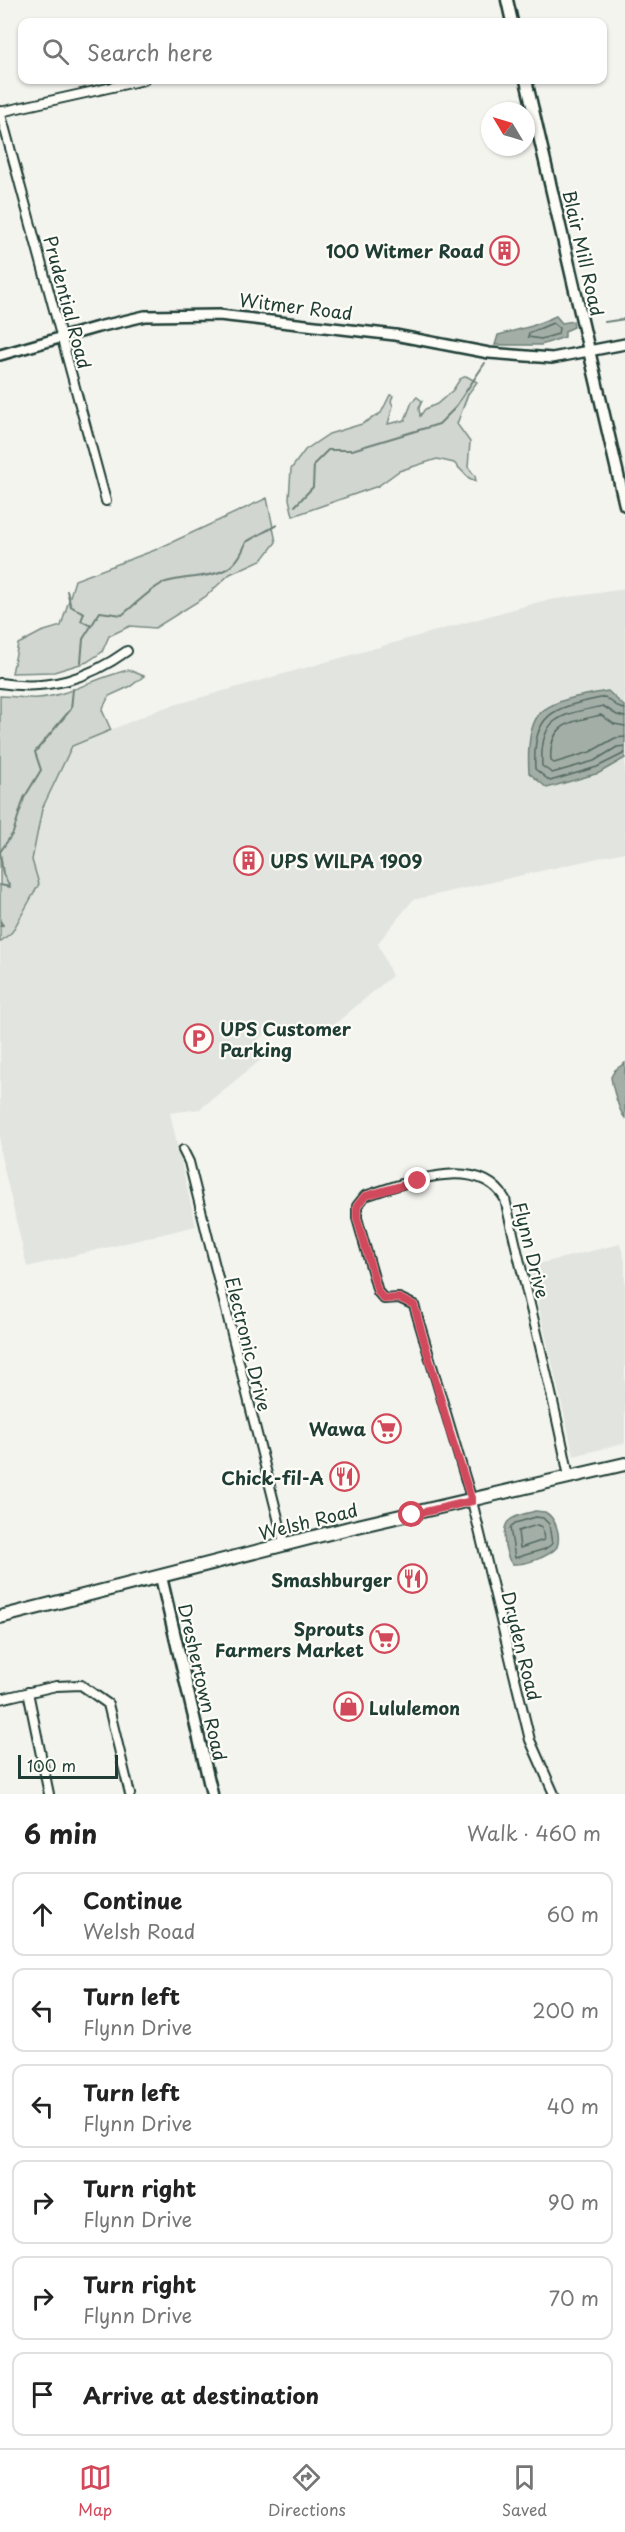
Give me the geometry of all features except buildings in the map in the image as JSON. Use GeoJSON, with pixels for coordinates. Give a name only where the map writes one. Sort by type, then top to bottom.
{"type":"FeatureCollection","features":[{"type":"Feature","properties":{"kind":"main road"},"geometry":{"type":"LineString","coordinates":[[507,0],[511,18]]}},
{"type":"Feature","properties":{"kind":"main road","name":"Blair Mill Road"},"geometry":{"type":"LineString","coordinates":[[527,84],[590,352],[603,419],[625,505]]}},
{"type":"Feature","properties":{"kind":"main road","name":"Welsh Road"},"geometry":{"type":"LineString","coordinates":[[0,1617],[349,1528],[625,1464]]}},
{"type":"Feature","properties":{"kind":"main road","name":"Dreshertown Road"},"geometry":{"type":"LineString","coordinates":[[161,1577],[212,1794]]}},
{"type":"Feature","properties":{"kind":"street"},"geometry":{"type":"LineString","coordinates":[[0,112],[126,84]]}},
{"type":"Feature","properties":{"kind":"street","name":"Prudential Road"},"geometry":{"type":"LineString","coordinates":[[0,112],[106,501]]}},
{"type":"Feature","properties":{"kind":"street","name":"Witmer Road"},"geometry":{"type":"LineString","coordinates":[[0,355],[146,316],[219,315],[395,335],[489,353],[552,358],[625,344]]}},
{"type":"Feature","properties":{"kind":"street"},"geometry":{"type":"LineString","coordinates":[[0,683],[33,686],[67,682],[93,672],[127,651]]}},
{"type":"Feature","properties":{"kind":"street","name":"Electronic Drive"},"geometry":{"type":"LineString","coordinates":[[183,1150],[189,1162],[285,1546]]}},
{"type":"Feature","properties":{"kind":"street","name":"Flynn Drive"},"geometry":{"type":"LineString","coordinates":[[472,1501],[414,1305],[399,1298],[384,1299],[378,1292],[357,1218],[357,1206],[365,1196],[443,1175],[460,1173],[481,1177],[496,1188],[505,1199],[558,1417],[569,1477]]}},
{"type":"Feature","properties":{"kind":"street","name":"Dryden Road"},"geometry":{"type":"LineString","coordinates":[[472,1501],[530,1740],[554,1794]]}},
{"type":"Feature","properties":{"kind":"street"},"geometry":{"type":"LineString","coordinates":[[0,1699],[56,1686],[81,1685],[108,1704],[130,1794]]}},
{"type":"Feature","properties":{"kind":"street"},"geometry":{"type":"LineString","coordinates":[[28,1692],[49,1794]]}},
{"type":"Feature","properties":{"kind":"shaded area"},"geometry":{"type":"Polygon","coordinates":[[[466,376],[477,382],[468,394],[457,424],[470,442],[468,467],[476,481],[469,478],[454,463],[437,459],[399,471],[378,486],[293,516],[289,499],[291,469],[305,450],[329,434],[362,424],[381,413],[390,395],[393,396],[391,401],[393,406],[388,424],[405,420],[412,402],[417,397],[422,401],[419,408],[420,416],[425,409],[437,404],[453,390],[460,379],[466,376]]]}},
{"type":"Feature","properties":{"kind":"shaded area"},"geometry":{"type":"Polygon","coordinates":[[[267,498],[276,542],[263,559],[230,574],[205,597],[155,628],[130,626],[109,636],[102,652],[87,662],[54,672],[12,673],[18,644],[41,632],[61,626],[75,580],[155,550],[267,498]]]}},
{"type":"Feature","properties":{"kind":"shaded area"},"geometry":{"type":"Polygon","coordinates":[[[625,589],[625,852],[413,900],[378,943],[392,976],[335,1024],[268,1030],[258,1040],[267,1055],[200,1109],[170,1113],[196,1226],[27,1267],[0,1152],[0,942],[12,932],[39,885],[32,860],[42,809],[72,746],[163,708],[542,601],[625,589]]]}},
{"type":"Feature","properties":{"kind":"shaded area"},"geometry":{"type":"Polygon","coordinates":[[[129,670],[144,676],[131,686],[109,696],[102,710],[111,730],[72,746],[42,809],[32,860],[39,884],[12,932],[0,942],[0,696],[33,698],[61,694],[129,670]]]}},
{"type":"Feature","properties":{"kind":"shaded area"},"geometry":{"type":"Polygon","coordinates":[[[620,1244],[625,1261],[625,1443],[574,1456],[529,1266],[620,1244]]]}},
{"type":"Feature","properties":{"kind":"water"},"geometry":{"type":"Polygon","coordinates":[[[556,316],[562,323],[573,321],[574,327],[565,331],[565,337],[541,345],[495,345],[498,335],[532,326],[556,316]]]}},
{"type":"Feature","properties":{"kind":"water"},"geometry":{"type":"Polygon","coordinates":[[[608,691],[625,707],[625,758],[599,773],[547,788],[529,773],[530,737],[537,717],[542,711],[559,702],[608,691]]]}},
{"type":"Feature","properties":{"kind":"water"},"geometry":{"type":"Polygon","coordinates":[[[625,1063],[625,1118],[618,1105],[611,1077],[615,1070],[625,1063]]]}},
{"type":"Feature","properties":{"kind":"water"},"geometry":{"type":"Polygon","coordinates":[[[535,1511],[545,1512],[555,1523],[558,1537],[557,1547],[536,1560],[512,1564],[505,1546],[506,1524],[514,1518],[535,1511]]]}},
{"type":"Feature","properties":{"kind":"waterway"},"geometry":{"type":"LineString","coordinates":[[605,322],[625,319]]}},
{"type":"Feature","properties":{"kind":"waterway"},"geometry":{"type":"LineString","coordinates":[[295,506],[313,487],[314,464],[328,450],[352,450],[439,424],[454,409],[485,363]]}},
{"type":"Feature","properties":{"kind":"waterway"},"geometry":{"type":"LineString","coordinates":[[81,662],[83,639],[100,612],[122,615],[161,584],[223,571],[240,556],[246,542],[277,525]]}},
{"type":"Feature","properties":{"kind":"waterway"},"geometry":{"type":"LineString","coordinates":[[67,591],[71,606],[84,613],[81,621],[90,625]]}},
{"type":"Feature","properties":{"kind":"waterway"},"geometry":{"type":"LineString","coordinates":[[0,885],[10,887],[3,874],[0,852],[13,833],[24,798],[41,770],[35,752],[71,709],[73,689]]}},
{"type":"Feature","properties":{"kind":"waterway"},"geometry":{"type":"LineString","coordinates":[[0,921],[3,925],[0,926]]}},
{"type":"Feature","properties":{"kind":"place","name":"100 Witmer Road"},"geometry":{"type":"Point","coordinates":[505,250]}},
{"type":"Feature","properties":{"kind":"place","name":"UPS WILPA 1909"},"geometry":{"type":"Point","coordinates":[249,860]}},
{"type":"Feature","properties":{"kind":"place","name":"UPS Customer Parking"},"geometry":{"type":"Point","coordinates":[199,1038]}},
{"type":"Feature","properties":{"kind":"place","name":"Wawa"},"geometry":{"type":"Point","coordinates":[387,1428]}},
{"type":"Feature","properties":{"kind":"place","name":"Chick-fil-A"},"geometry":{"type":"Point","coordinates":[345,1477]}},
{"type":"Feature","properties":{"kind":"place","name":"Smashburger"},"geometry":{"type":"Point","coordinates":[413,1579]}},
{"type":"Feature","properties":{"kind":"place","name":"Sprouts Farmers Market"},"geometry":{"type":"Point","coordinates":[385,1638]}},
{"type":"Feature","properties":{"kind":"place","name":"Lululemon"},"geometry":{"type":"Point","coordinates":[348,1707]}},
{"type":"Feature","properties":{"kind":"route"},"geometry":{"type":"LineString","coordinates":[[412,1515],[472,1501],[414,1305],[399,1298],[384,1299],[378,1292],[357,1218],[357,1206],[365,1196],[418,1181]]}}]}
